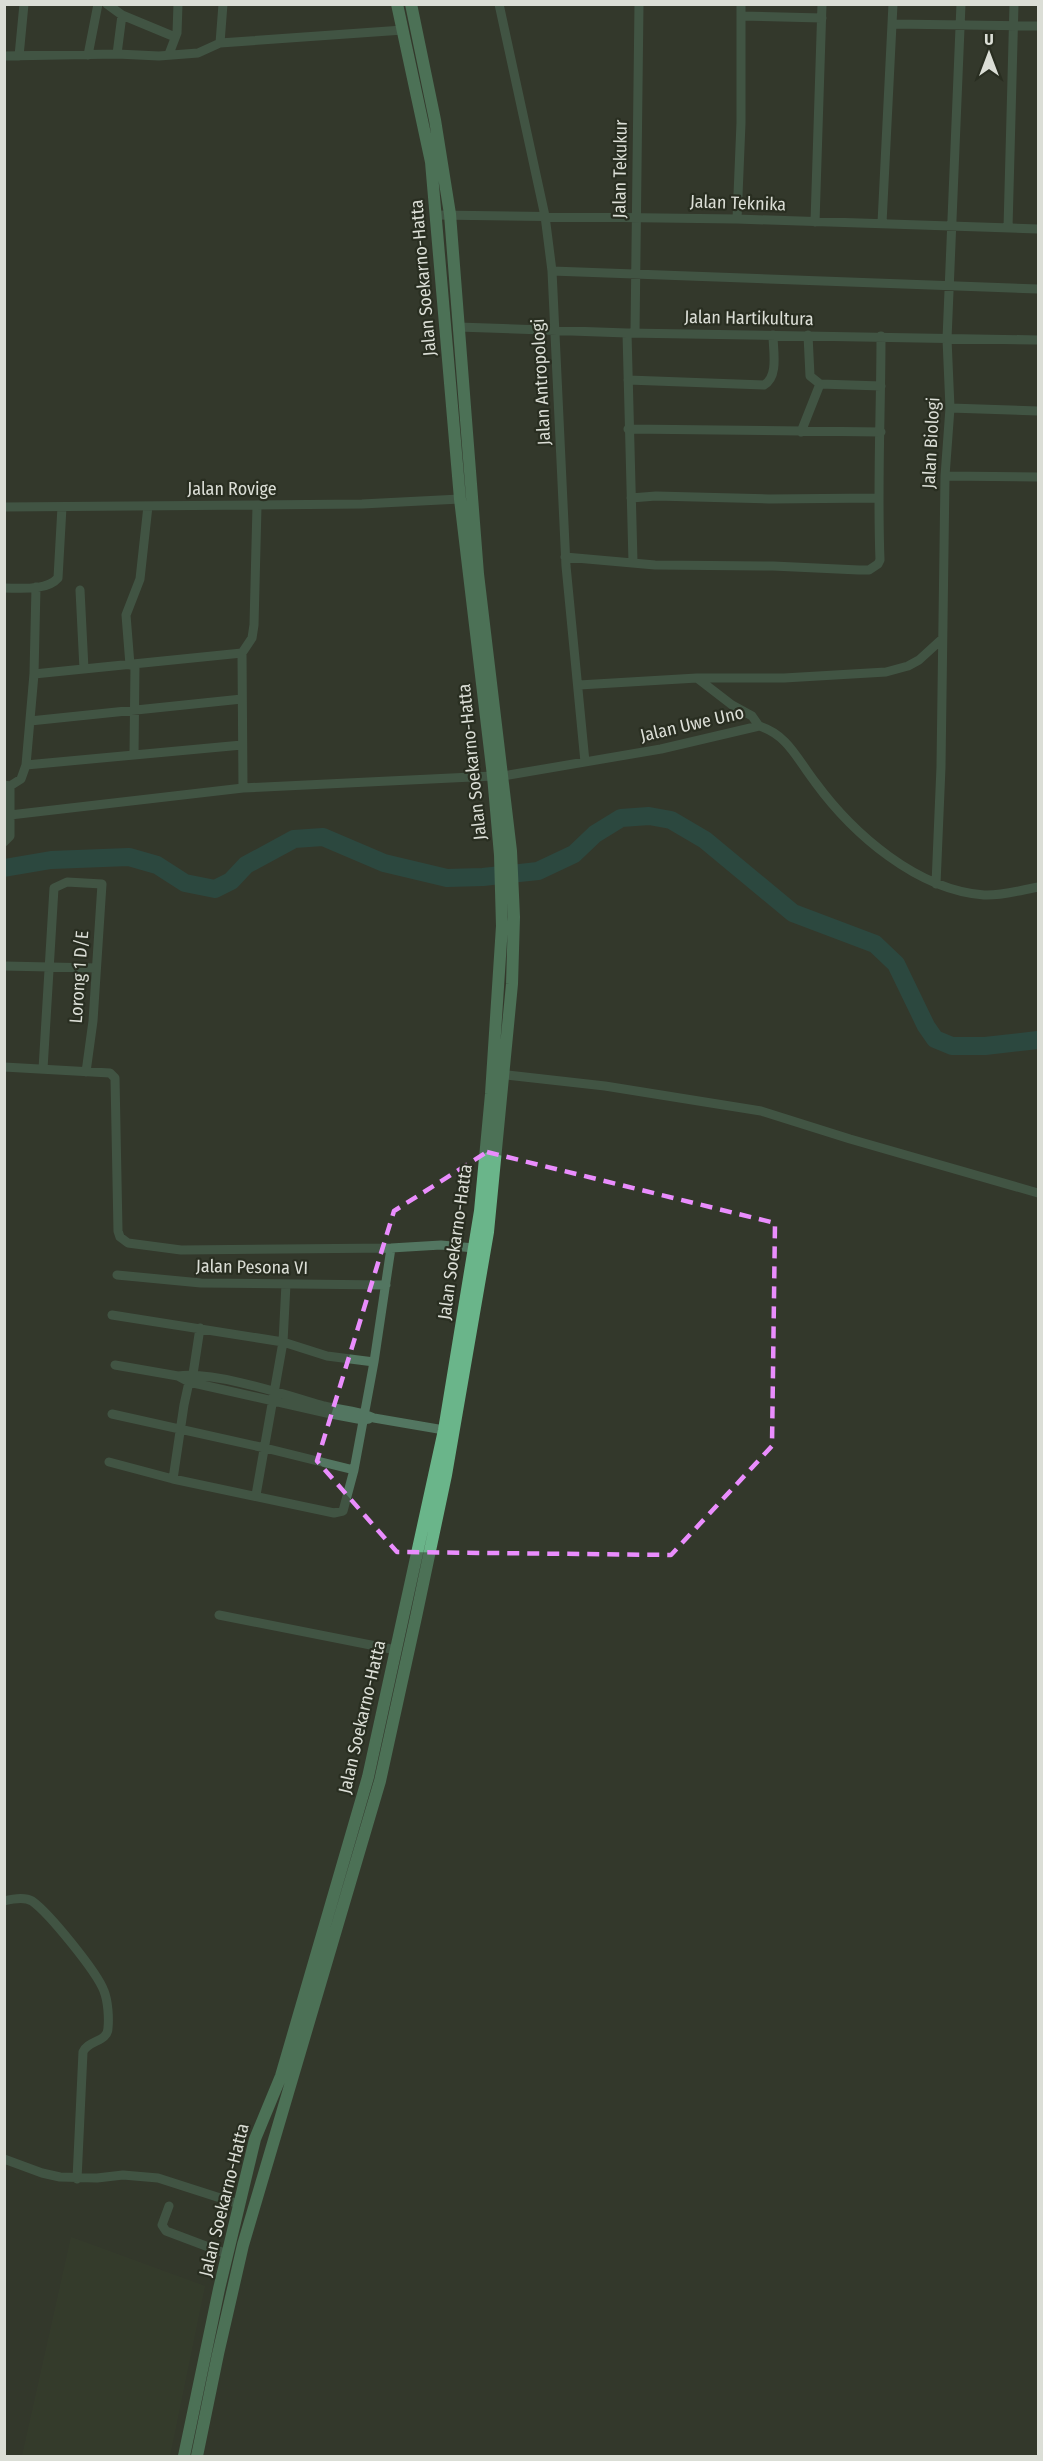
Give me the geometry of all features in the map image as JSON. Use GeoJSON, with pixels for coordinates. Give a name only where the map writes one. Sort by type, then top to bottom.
{"type":"FeatureCollection","features":[{"type":"Feature","properties":{"kind":"main road","name":"Jalan Soekarno-Hatta"},"geometry":{"type":"LineString","coordinates":[[184,2457],[227,2254],[255,2139],[281,2076],[323,1957],[380,1781],[444,1430],[459,1372],[474,1248],[512,984],[505,853],[478,574],[427,138],[397,4]]}},
{"type":"Feature","properties":{"kind":"main road","name":"Jalan Soekarno-Hatta"},"geometry":{"type":"LineString","coordinates":[[411,4],[435,120],[450,214],[458,327],[460,499],[498,776]]}},
{"type":"Feature","properties":{"kind":"main road","name":"Jalan Soekarno-Hatta"},"geometry":{"type":"LineString","coordinates":[[197,2457],[243,2245],[323,1957],[396,1650],[410,1616],[489,1221],[498,1074]]}},
{"type":"Feature","properties":{"kind":"street"},"geometry":{"type":"LineString","coordinates":[[19,56],[24,4]]}},
{"type":"Feature","properties":{"kind":"street"},"geometry":{"type":"LineString","coordinates":[[88,55],[98,4]]}},
{"type":"Feature","properties":{"kind":"street"},"geometry":{"type":"LineString","coordinates":[[107,4],[175,37]]}},
{"type":"Feature","properties":{"kind":"street"},"geometry":{"type":"LineString","coordinates":[[169,54],[175,37],[178,4]]}},
{"type":"Feature","properties":{"kind":"street"},"geometry":{"type":"LineString","coordinates":[[220,43],[224,4]]}},
{"type":"Feature","properties":{"kind":"street","name":"Jalan Antropologi"},"geometry":{"type":"LineString","coordinates":[[499,4],[545,216],[552,271],[565,557],[585,762]]}},
{"type":"Feature","properties":{"kind":"street","name":"Jalan Tekukur"},"geometry":{"type":"LineString","coordinates":[[633,562],[628,380],[636,274],[639,4]]}},
{"type":"Feature","properties":{"kind":"street"},"geometry":{"type":"LineString","coordinates":[[737,219],[741,123],[741,4]]}},
{"type":"Feature","properties":{"kind":"street"},"geometry":{"type":"LineString","coordinates":[[815,222],[822,4]]}},
{"type":"Feature","properties":{"kind":"street"},"geometry":{"type":"LineString","coordinates":[[882,223],[893,4]]}},
{"type":"Feature","properties":{"kind":"street","name":"Jalan Biologi"},"geometry":{"type":"LineString","coordinates":[[936,884],[940,820],[945,476],[950,408],[947,339],[951,287],[961,4]]}},
{"type":"Feature","properties":{"kind":"street"},"geometry":{"type":"LineString","coordinates":[[1008,228],[1014,4]]}},
{"type":"Feature","properties":{"kind":"street"},"geometry":{"type":"LineString","coordinates":[[117,54],[119,10]]}},
{"type":"Feature","properties":{"kind":"street"},"geometry":{"type":"LineString","coordinates":[[741,16],[822,18]]}},
{"type":"Feature","properties":{"kind":"street"},"geometry":{"type":"LineString","coordinates":[[893,24],[1038,26]]}},
{"type":"Feature","properties":{"kind":"street"},"geometry":{"type":"LineString","coordinates":[[4,57],[117,54],[159,56],[198,53],[220,43],[403,30]]}},
{"type":"Feature","properties":{"kind":"street","name":"Jalan Teknika"},"geometry":{"type":"LineString","coordinates":[[436,215],[737,219],[1038,229]]}},
{"type":"Feature","properties":{"kind":"street"},"geometry":{"type":"LineString","coordinates":[[552,271],[1038,289]]}},
{"type":"Feature","properties":{"kind":"street","name":"Jalan Hartikultura"},"geometry":{"type":"LineString","coordinates":[[458,327],[631,333],[1038,340]]}},
{"type":"Feature","properties":{"kind":"street"},"geometry":{"type":"LineString","coordinates":[[628,380],[764,385],[770,382],[773,375],[773,335]]}},
{"type":"Feature","properties":{"kind":"street"},"geometry":{"type":"LineString","coordinates":[[808,335],[810,376],[820,384],[881,386]]}},
{"type":"Feature","properties":{"kind":"street"},"geometry":{"type":"LineString","coordinates":[[565,557],[655,565],[869,570],[878,564],[880,560],[877,498],[881,432],[881,336]]}},
{"type":"Feature","properties":{"kind":"street"},"geometry":{"type":"LineString","coordinates":[[801,432],[820,384]]}},
{"type":"Feature","properties":{"kind":"street"},"geometry":{"type":"LineString","coordinates":[[950,408],[1038,411]]}},
{"type":"Feature","properties":{"kind":"street"},"geometry":{"type":"LineString","coordinates":[[628,429],[881,432]]}},
{"type":"Feature","properties":{"kind":"street"},"geometry":{"type":"LineString","coordinates":[[945,476],[1038,477]]}},
{"type":"Feature","properties":{"kind":"street"},"geometry":{"type":"LineString","coordinates":[[631,498],[656,496],[768,499],[877,498]]}},
{"type":"Feature","properties":{"kind":"street","name":"Jalan Rovige"},"geometry":{"type":"LineString","coordinates":[[4,507],[257,506],[460,499]]}},
{"type":"Feature","properties":{"kind":"street"},"geometry":{"type":"LineString","coordinates":[[134,755],[133,665],[126,615],[138,588],[142,572],[148,506]]}},
{"type":"Feature","properties":{"kind":"street"},"geometry":{"type":"LineString","coordinates":[[243,788],[242,653],[252,638],[254,625],[257,506]]}},
{"type":"Feature","properties":{"kind":"street"},"geometry":{"type":"LineString","coordinates":[[4,588],[36,587],[49,584],[58,578],[62,507]]}},
{"type":"Feature","properties":{"kind":"street"},"geometry":{"type":"LineString","coordinates":[[4,842],[10,836],[7,786],[21,779],[26,765],[34,674],[36,587]]}},
{"type":"Feature","properties":{"kind":"street"},"geometry":{"type":"LineString","coordinates":[[80,590],[84,669]]}},
{"type":"Feature","properties":{"kind":"street"},"geometry":{"type":"LineString","coordinates":[[579,685],[697,678],[784,678],[886,672],[908,666],[919,660],[942,639]]}},
{"type":"Feature","properties":{"kind":"street"},"geometry":{"type":"LineString","coordinates":[[34,674],[242,653]]}},
{"type":"Feature","properties":{"kind":"street"},"geometry":{"type":"LineString","coordinates":[[697,678],[732,705],[752,716],[759,726]]}},
{"type":"Feature","properties":{"kind":"street"},"geometry":{"type":"LineString","coordinates":[[30,721],[242,699]]}},
{"type":"Feature","properties":{"kind":"street","name":"Jalan Uwe Uno"},"geometry":{"type":"LineString","coordinates":[[10,816],[243,788],[401,778],[498,776],[661,749],[759,726],[771,729],[791,746],[806,770],[845,820],[913,872],[936,884],[959,892],[987,896],[1038,887]]}},
{"type":"Feature","properties":{"kind":"street"},"geometry":{"type":"LineString","coordinates":[[26,765],[242,745]]}},
{"type":"Feature","properties":{"kind":"street","name":"Lorong 1 D/E"},"geometry":{"type":"LineString","coordinates":[[49,968],[54,888],[67,882],[102,884],[93,1021],[86,1072]]}},
{"type":"Feature","properties":{"kind":"street"},"geometry":{"type":"LineString","coordinates":[[4,966],[96,968]]}},
{"type":"Feature","properties":{"kind":"street"},"geometry":{"type":"LineString","coordinates":[[43,1069],[49,968]]}},
{"type":"Feature","properties":{"kind":"street"},"geometry":{"type":"LineString","coordinates":[[4,1067],[110,1073],[115,1078],[118,1231],[123,1241],[136,1246],[181,1250],[391,1248],[441,1245],[474,1248]]}},
{"type":"Feature","properties":{"kind":"street"},"geometry":{"type":"LineString","coordinates":[[498,1074],[605,1086],[761,1111],[1038,1193]]}},
{"type":"Feature","properties":{"kind":"street"},"geometry":{"type":"LineString","coordinates":[[109,1462],[173,1479],[340,1513],[345,1507],[354,1470],[374,1362],[391,1248]]}},
{"type":"Feature","properties":{"kind":"street","name":"Jalan Pesona VI"},"geometry":{"type":"LineString","coordinates":[[117,1275],[201,1283],[386,1285]]}},
{"type":"Feature","properties":{"kind":"street"},"geometry":{"type":"LineString","coordinates":[[256,1495],[283,1342],[286,1284]]}},
{"type":"Feature","properties":{"kind":"street"},"geometry":{"type":"LineString","coordinates":[[112,1315],[283,1342],[327,1356],[374,1362]]}},
{"type":"Feature","properties":{"kind":"street"},"geometry":{"type":"LineString","coordinates":[[173,1479],[200,1328]]}},
{"type":"Feature","properties":{"kind":"street"},"geometry":{"type":"LineString","coordinates":[[115,1365],[191,1378],[364,1416],[444,1430]]}},
{"type":"Feature","properties":{"kind":"street"},"geometry":{"type":"LineString","coordinates":[[112,1414],[354,1470]]}},
{"type":"Feature","properties":{"kind":"street"},"geometry":{"type":"LineString","coordinates":[[219,1615],[396,1650]]}},
{"type":"Feature","properties":{"kind":"street"},"geometry":{"type":"LineString","coordinates":[[4,1901],[21,1899],[32,1901],[74,1945],[105,1992],[108,2031],[105,2037],[88,2045],[83,2052],[77,2178]]}},
{"type":"Feature","properties":{"kind":"street"},"geometry":{"type":"LineString","coordinates":[[4,2159],[42,2173],[77,2178],[123,2175],[158,2178],[239,2204]]}},
{"type":"Feature","properties":{"kind":"street"},"geometry":{"type":"LineString","coordinates":[[169,2206],[162,2225],[166,2231],[227,2254]]}},
{"type":"Feature","properties":{"kind":"highlighted area"},"geometry":{"type":"Polygon","coordinates":[[[487,1152],[775,1223],[772,1446],[671,1555],[397,1552],[317,1461],[394,1211],[487,1152]]]}},
{"type":"Feature","properties":{"kind":"shaded area"},"geometry":{"type":"Polygon","coordinates":[[[71,2237],[205,2286],[170,2456],[22,2456],[71,2237]]]}},
{"type":"Feature","properties":{"kind":"waterway"},"geometry":{"type":"LineString","coordinates":[[4,868],[51,860],[129,857],[157,865],[185,883],[215,889],[231,881],[246,865],[294,839],[323,837],[384,863],[447,878],[483,877],[538,871],[574,854],[595,834],[621,818],[649,816],[671,820],[705,840],[793,913],[875,944],[896,964],[926,1026],[935,1039],[952,1046],[985,1046],[1038,1040]]}}]}
